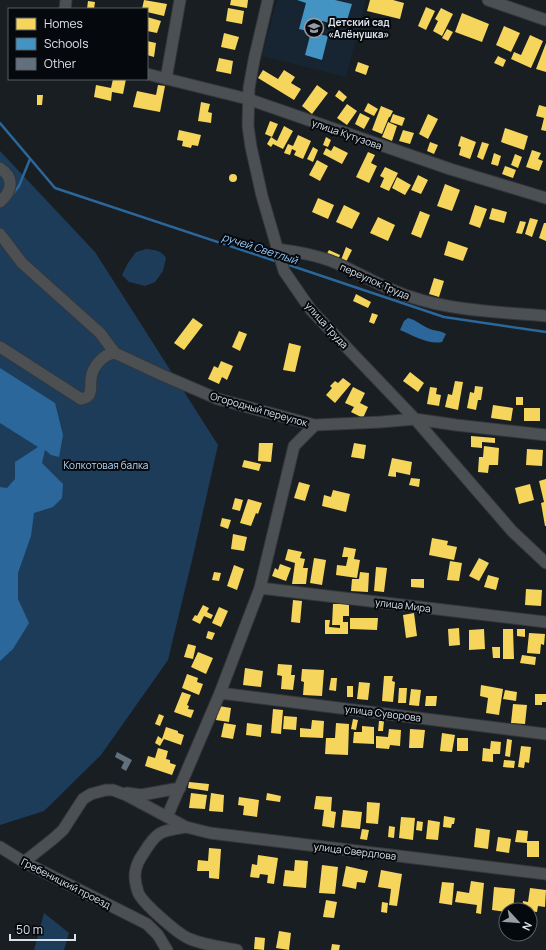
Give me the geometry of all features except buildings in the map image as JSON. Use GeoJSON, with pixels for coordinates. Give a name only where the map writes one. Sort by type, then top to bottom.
{"type":"FeatureCollection","features":[{"type":"Feature","properties":{"kind":"street"},"geometry":{"type":"LineString","coordinates":[[166,78],[180,0]]}},
{"type":"Feature","properties":{"kind":"street","name":"улица Труда"},"geometry":{"type":"LineString","coordinates":[[268,0],[254,60],[248,99],[248,126],[262,196],[280,259],[311,310],[416,419],[512,531],[546,563]]}},
{"type":"Feature","properties":{"kind":"street"},"geometry":{"type":"LineString","coordinates":[[488,0],[546,20]]}},
{"type":"Feature","properties":{"kind":"street","name":"улица Кутузова"},"geometry":{"type":"LineString","coordinates":[[148,74],[248,99],[450,169],[546,198]]}},
{"type":"Feature","properties":{"kind":"street"},"geometry":{"type":"LineString","coordinates":[[0,168],[6,172],[10,178],[10,187],[6,197],[0,202]]}},
{"type":"Feature","properties":{"kind":"street"},"geometry":{"type":"LineString","coordinates":[[0,234],[22,263],[100,333],[115,353],[104,356],[100,361],[93,372],[89,395],[86,398],[81,399],[0,347]]}},
{"type":"Feature","properties":{"kind":"street","name":"переулок Труда"},"geometry":{"type":"LineString","coordinates":[[280,259],[311,254],[336,263],[407,296],[435,304],[468,309],[546,316]]}},
{"type":"Feature","properties":{"kind":"street","name":"Огородный переулок"},"geometry":{"type":"LineString","coordinates":[[115,353],[218,399],[315,425],[416,419],[456,426],[546,435]]}},
{"type":"Feature","properties":{"kind":"street"},"geometry":{"type":"LineString","coordinates":[[167,817],[220,693],[260,588],[294,446],[315,425]]}},
{"type":"Feature","properties":{"kind":"street","name":"улица Мира"},"geometry":{"type":"LineString","coordinates":[[260,588],[546,622]]}},
{"type":"Feature","properties":{"kind":"street","name":"улица Суворова"},"geometry":{"type":"LineString","coordinates":[[220,693],[546,734]]}},
{"type":"Feature","properties":{"kind":"street"},"geometry":{"type":"LineString","coordinates":[[24,862],[63,830],[83,800],[91,794],[106,790],[113,790],[120,793],[141,795],[180,788]]}},
{"type":"Feature","properties":{"kind":"street","name":"улица Свердлова"},"geometry":{"type":"LineString","coordinates":[[120,793],[186,827],[210,833],[546,874]]}},
{"type":"Feature","properties":{"kind":"street"},"geometry":{"type":"LineString","coordinates":[[186,827],[164,830],[153,839],[135,869],[138,893],[170,926],[189,939],[238,950]]}},
{"type":"Feature","properties":{"kind":"street","name":"Гребеницкий проезд"},"geometry":{"type":"LineString","coordinates":[[0,847],[24,862],[147,924],[158,935],[167,950]]}},
{"type":"Feature","properties":{"kind":"shaded area","name":"Детский сад «Алёнушка»"},"geometry":{"type":"Polygon","coordinates":[[[277,0],[366,0],[346,77],[262,56],[277,0]]]}},
{"type":"Feature","properties":{"kind":"shaded area"},"geometry":{"type":"Polygon","coordinates":[[[408,318],[429,329],[446,334],[442,342],[437,343],[426,341],[400,330],[404,321],[408,318]]]}},
{"type":"Feature","properties":{"kind":"shaded area"},"geometry":{"type":"Polygon","coordinates":[[[0,368],[55,403],[63,435],[59,457],[51,455],[45,450],[42,463],[63,484],[62,498],[53,507],[34,513],[31,536],[18,573],[18,599],[29,623],[13,649],[0,661],[0,487],[7,488],[15,479],[15,462],[38,447],[0,423],[0,368]]]}},
{"type":"Feature","properties":{"kind":"green space","name":"Колкотовая балка"},"geometry":{"type":"Polygon","coordinates":[[[0,151],[95,252],[218,445],[168,660],[101,755],[44,811],[0,825],[0,151]]]}},
{"type":"Feature","properties":{"kind":"green space"},"geometry":{"type":"Polygon","coordinates":[[[146,249],[158,251],[164,255],[166,258],[163,271],[155,282],[145,286],[129,282],[122,275],[128,263],[136,252],[146,249]]]}},
{"type":"Feature","properties":{"kind":"green space"},"geometry":{"type":"Polygon","coordinates":[[[44,913],[69,933],[64,950],[34,950],[44,913]]]}},
{"type":"Feature","properties":{"kind":"waterway","name":"ручей Светлый"},"geometry":{"type":"LineString","coordinates":[[0,123],[55,188],[278,262]]}},
{"type":"Feature","properties":{"kind":"waterway"},"geometry":{"type":"LineString","coordinates":[[12,195],[19,186],[30,159]]}},
{"type":"Feature","properties":{"kind":"waterway","name":"ручей Светлый"},"geometry":{"type":"LineString","coordinates":[[286,264],[444,317],[546,332]]}},
{"type":"Feature","properties":{"kind":"place","name":"Детский сад «Алёнушка»"},"geometry":{"type":"Point","coordinates":[314,28]}}]}
